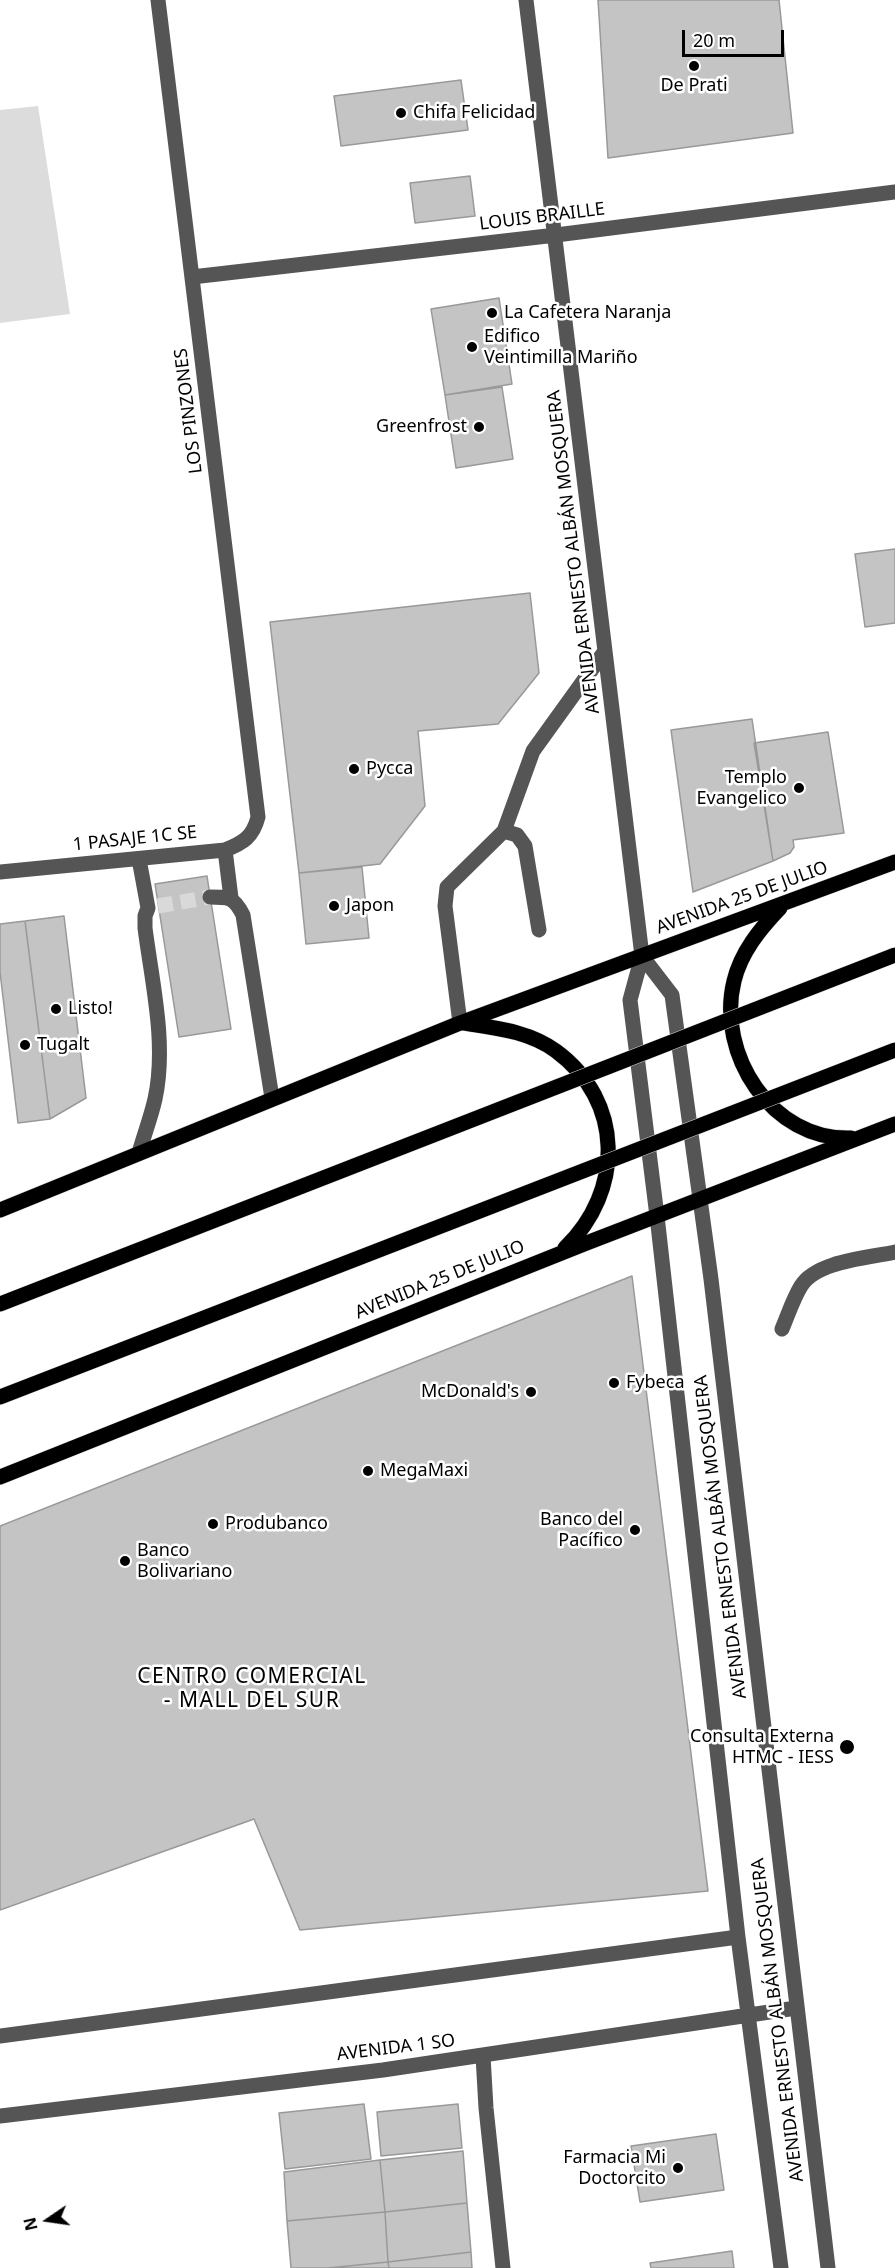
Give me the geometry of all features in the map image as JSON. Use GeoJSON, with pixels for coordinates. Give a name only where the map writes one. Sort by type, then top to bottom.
{"type":"FeatureCollection","features":[{"type":"Feature","properties":{"kind":"main road","name":"AVENIDA 25 DE JULIO"},"geometry":{"type":"LineString","coordinates":[[0,1210],[460,1023],[895,862]]}},
{"type":"Feature","properties":{"kind":"main road"},"geometry":{"type":"LineString","coordinates":[[784,904],[760,928],[744,953],[734,981],[730,1010],[733,1040],[743,1067],[759,1093],[780,1113],[804,1129],[832,1139],[860,1137]]}},
{"type":"Feature","properties":{"kind":"main road"},"geometry":{"type":"LineString","coordinates":[[0,1304],[895,955]]}},
{"type":"Feature","properties":{"kind":"main road"},"geometry":{"type":"LineString","coordinates":[[460,1023],[500,1028],[529,1036],[555,1050],[577,1070],[594,1094],[605,1122],[608,1141],[606,1181],[596,1208],[580,1233],[559,1254]]}},
{"type":"Feature","properties":{"kind":"main road"},"geometry":{"type":"LineString","coordinates":[[0,1397],[895,1050]]}},
{"type":"Feature","properties":{"kind":"main road","name":"AVENIDA 25 DE JULIO"},"geometry":{"type":"LineString","coordinates":[[0,1477],[559,1254],[895,1124]]}},
{"type":"Feature","properties":{"kind":"street","name":"LOS PINZONES"},"geometry":{"type":"LineString","coordinates":[[158,0],[258,817]]}},
{"type":"Feature","properties":{"kind":"street","name":"AVENIDA ERNESTO ALBÁN MOSQUERA"},"geometry":{"type":"LineString","coordinates":[[526,0],[642,956],[630,1000],[657,1216],[738,1937],[781,2268]]}},
{"type":"Feature","properties":{"kind":"street","name":"LOUIS BRAILLE"},"geometry":{"type":"LineString","coordinates":[[192,277],[556,235],[895,192]]}},
{"type":"Feature","properties":{"kind":"street"},"geometry":{"type":"LineString","coordinates":[[460,1023],[445,906],[447,887],[504,831],[533,751],[605,651]]}},
{"type":"Feature","properties":{"kind":"street","name":"1 PASAJE 1C SE"},"geometry":{"type":"LineString","coordinates":[[0,870],[225,850],[249,838],[255,829],[258,817]]}},
{"type":"Feature","properties":{"kind":"street"},"geometry":{"type":"LineString","coordinates":[[504,831],[517,835],[525,846],[539,930]]}},
{"type":"Feature","properties":{"kind":"street"},"geometry":{"type":"LineString","coordinates":[[225,850],[231,898]]}},
{"type":"Feature","properties":{"kind":"street"},"geometry":{"type":"LineString","coordinates":[[139,859],[153,907],[145,915],[145,928],[158,1027],[159,1065],[155,1098],[139,1153]]}},
{"type":"Feature","properties":{"kind":"street"},"geometry":{"type":"LineString","coordinates":[[210,897],[231,898],[238,904],[243,915],[272,1098]]}},
{"type":"Feature","properties":{"kind":"street","name":"AVENIDA ERNESTO ALBÁN MOSQUERA"},"geometry":{"type":"LineString","coordinates":[[642,956],[672,994],[700,1199],[828,2268]]}},
{"type":"Feature","properties":{"kind":"street"},"geometry":{"type":"LineString","coordinates":[[782,1329],[801,1285],[816,1271],[836,1264],[895,1252]]}},
{"type":"Feature","properties":{"kind":"street"},"geometry":{"type":"LineString","coordinates":[[0,2036],[738,1937]]}},
{"type":"Feature","properties":{"kind":"street","name":"AVENIDA 1 SO"},"geometry":{"type":"LineString","coordinates":[[0,2116],[483,2056],[796,2008]]}},
{"type":"Feature","properties":{"kind":"street"},"geometry":{"type":"LineString","coordinates":[[483,2056],[503,2268]]}},
{"type":"Feature","properties":{"kind":"shaded area"},"geometry":{"type":"Polygon","coordinates":[[[38,106],[70,314],[0,323],[0,110],[38,106]]]}},
{"type":"Feature","properties":{"kind":"building","name":"De Prati"},"geometry":{"type":"Polygon","coordinates":[[[598,0],[779,0],[793,133],[608,158],[598,0]]]}},
{"type":"Feature","properties":{"kind":"building","name":"Chifa Felicidad"},"geometry":{"type":"Polygon","coordinates":[[[461,80],[468,130],[341,146],[334,96],[461,80]]]}},
{"type":"Feature","properties":{"kind":"building"},"geometry":{"type":"Polygon","coordinates":[[[470,176],[475,216],[415,223],[410,183],[470,176]]]}},
{"type":"Feature","properties":{"kind":"building","name":"Edifico Veintimilla Mariño"},"geometry":{"type":"Polygon","coordinates":[[[499,298],[512,384],[445,395],[431,309],[499,298]]]}},
{"type":"Feature","properties":{"kind":"building","name":"Greenfrost"},"geometry":{"type":"Polygon","coordinates":[[[502,387],[513,459],[456,468],[445,395],[502,387]]]}},
{"type":"Feature","properties":{"kind":"building"},"geometry":{"type":"Polygon","coordinates":[[[895,549],[895,623],[865,627],[855,554],[895,549]]]}},
{"type":"Feature","properties":{"kind":"building","name":"Pycca"},"geometry":{"type":"Polygon","coordinates":[[[530,593],[539,673],[498,724],[418,731],[425,806],[380,864],[299,873],[270,622],[530,593]]]}},
{"type":"Feature","properties":{"kind":"building"},"geometry":{"type":"Polygon","coordinates":[[[752,719],[773,861],[693,892],[671,730],[752,719]]]}},
{"type":"Feature","properties":{"kind":"building","name":"Templo Evangelico"},"geometry":{"type":"Polygon","coordinates":[[[828,732],[844,833],[793,840],[794,847],[790,853],[773,861],[754,743],[828,732]]]}},
{"type":"Feature","properties":{"kind":"building","name":"Japon"},"geometry":{"type":"Polygon","coordinates":[[[362,867],[369,938],[306,944],[299,873],[362,867]]]}},
{"type":"Feature","properties":{"kind":"building"},"geometry":{"type":"Polygon","coordinates":[[[207,876],[231,1029],[179,1037],[155,884],[207,876]]]}},
{"type":"Feature","properties":{"kind":"building","name":"Listo!"},"geometry":{"type":"Polygon","coordinates":[[[64,916],[86,1098],[50,1119],[25,921],[64,916]]]}},
{"type":"Feature","properties":{"kind":"building","name":"Tugalt"},"geometry":{"type":"Polygon","coordinates":[[[25,921],[50,1119],[18,1123],[0,972],[0,924],[25,921]]]}},
{"type":"Feature","properties":{"kind":"building","name":"CENTRO COMERCIAL - MALL DEL SUR"},"geometry":{"type":"Polygon","coordinates":[[[632,1276],[708,1891],[300,1930],[254,1819],[0,1910],[0,1526],[632,1276]]]}},
{"type":"Feature","properties":{"kind":"building"},"geometry":{"type":"Polygon","coordinates":[[[364,2104],[371,2159],[285,2169],[279,2113],[364,2104]]]}},
{"type":"Feature","properties":{"kind":"building"},"geometry":{"type":"Polygon","coordinates":[[[458,2104],[462,2148],[381,2156],[377,2112],[458,2104]]]}},
{"type":"Feature","properties":{"kind":"building","name":"Farmacia Mi Doctorcito"},"geometry":{"type":"Polygon","coordinates":[[[716,2134],[724,2190],[640,2202],[631,2146],[716,2134]]]}},
{"type":"Feature","properties":{"kind":"building"},"geometry":{"type":"Polygon","coordinates":[[[463,2151],[467,2203],[385,2212],[380,2160],[463,2151]]]}},
{"type":"Feature","properties":{"kind":"building"},"geometry":{"type":"Polygon","coordinates":[[[380,2160],[385,2212],[287,2221],[284,2172],[380,2160]]]}},
{"type":"Feature","properties":{"kind":"building"},"geometry":{"type":"Polygon","coordinates":[[[467,2203],[471,2252],[388,2262],[385,2212],[467,2203]]]}},
{"type":"Feature","properties":{"kind":"building"},"geometry":{"type":"Polygon","coordinates":[[[385,2212],[388,2262],[328,2268],[291,2268],[287,2221],[385,2212]]]}},
{"type":"Feature","properties":{"kind":"building"},"geometry":{"type":"Polygon","coordinates":[[[732,2251],[734,2268],[651,2268],[650,2263],[732,2251]]]}},
{"type":"Feature","properties":{"kind":"building"},"geometry":{"type":"Polygon","coordinates":[[[471,2252],[472,2268],[389,2268],[388,2262],[471,2252]]]}},
{"type":"Feature","properties":{"kind":"building"},"geometry":{"type":"Polygon","coordinates":[[[388,2262],[389,2268],[328,2268],[388,2262]]]}},
{"type":"Feature","properties":{"kind":"tunnel"},"geometry":{"type":"LineString","coordinates":[[158,906],[210,897]]}},
{"type":"Feature","properties":{"kind":"place","name":"De Prati"},"geometry":{"type":"Point","coordinates":[694,66]}},
{"type":"Feature","properties":{"kind":"place","name":"Chifa Felicidad"},"geometry":{"type":"Point","coordinates":[401,113]}},
{"type":"Feature","properties":{"kind":"place","name":"La Cafetera Naranja"},"geometry":{"type":"Point","coordinates":[492,313]}},
{"type":"Feature","properties":{"kind":"place","name":"Edifico Veintimilla Mariño"},"geometry":{"type":"Point","coordinates":[472,347]}},
{"type":"Feature","properties":{"kind":"place","name":"Greenfrost"},"geometry":{"type":"Point","coordinates":[479,427]}},
{"type":"Feature","properties":{"kind":"place","name":"Pycca"},"geometry":{"type":"Point","coordinates":[354,769]}},
{"type":"Feature","properties":{"kind":"place","name":"Templo Evangelico"},"geometry":{"type":"Point","coordinates":[799,788]}},
{"type":"Feature","properties":{"kind":"place","name":"Japon"},"geometry":{"type":"Point","coordinates":[334,906]}},
{"type":"Feature","properties":{"kind":"place","name":"Listo!"},"geometry":{"type":"Point","coordinates":[56,1009]}},
{"type":"Feature","properties":{"kind":"place","name":"Tugalt"},"geometry":{"type":"Point","coordinates":[25,1045]}},
{"type":"Feature","properties":{"kind":"place","name":"Fybeca"},"geometry":{"type":"Point","coordinates":[614,1383]}},
{"type":"Feature","properties":{"kind":"place","name":"McDonald's"},"geometry":{"type":"Point","coordinates":[531,1392]}},
{"type":"Feature","properties":{"kind":"place","name":"MegaMaxi"},"geometry":{"type":"Point","coordinates":[368,1471]}},
{"type":"Feature","properties":{"kind":"place","name":"Produbanco"},"geometry":{"type":"Point","coordinates":[213,1524]}},
{"type":"Feature","properties":{"kind":"place","name":"Banco del Pacífico"},"geometry":{"type":"Point","coordinates":[635,1530]}},
{"type":"Feature","properties":{"kind":"place","name":"Banco Bolivariano"},"geometry":{"type":"Point","coordinates":[125,1561]}},
{"type":"Feature","properties":{"kind":"place","name":"Consulta Externa HTMC - IESS"},"geometry":{"type":"Point","coordinates":[847,1747]}},
{"type":"Feature","properties":{"kind":"place","name":"Farmacia Mi Doctorcito"},"geometry":{"type":"Point","coordinates":[678,2168]}},
{"type":"Feature","properties":{"kind":"district","name":"CENTRO COMERCIAL - MALL DEL SUR"},"geometry":{"type":"Point","coordinates":[252,1689]}}]}
